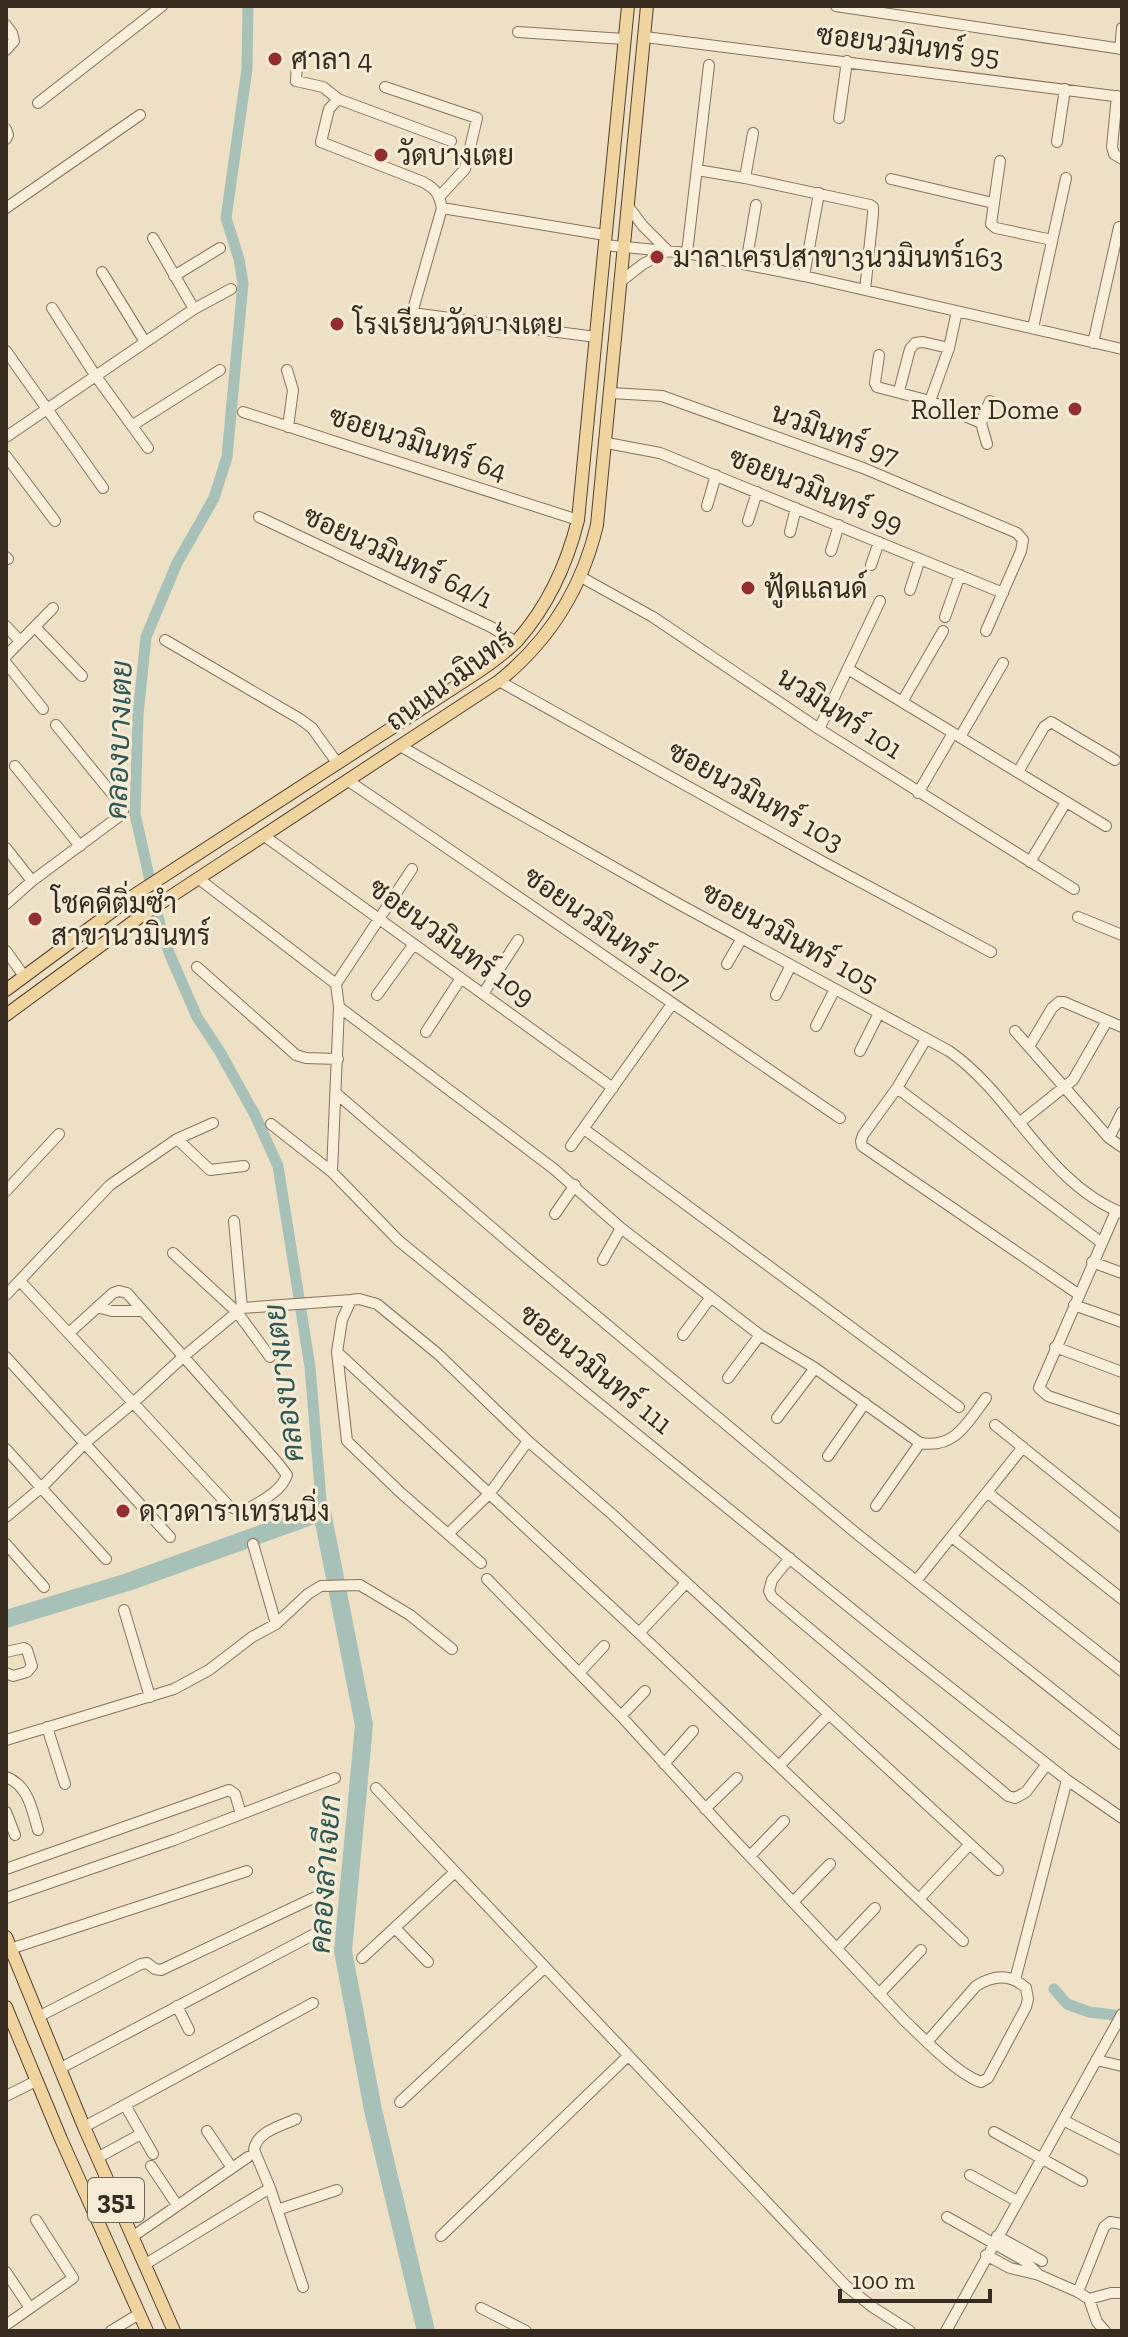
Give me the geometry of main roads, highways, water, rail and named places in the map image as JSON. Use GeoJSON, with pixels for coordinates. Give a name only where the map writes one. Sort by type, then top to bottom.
{"type":"FeatureCollection","features":[{"type":"Feature","properties":{"kind":"main road","name":"ถนนนวมินทร์"},"geometry":{"type":"LineString","coordinates":[[6,990],[133,896],[478,672],[516,642],[534,619],[565,564],[578,520],[628,6]]}},
{"type":"Feature","properties":{"kind":"main road","name":"ถนนนวมินทร์"},"geometry":{"type":"LineString","coordinates":[[6,1015],[141,916],[499,681],[533,651],[565,607],[581,577],[597,525],[647,6]]}},
{"type":"Feature","properties":{"kind":"main road","name":"351"},"geometry":{"type":"LineString","coordinates":[[8,1943],[97,2158],[174,2331]]}},
{"type":"Feature","properties":{"kind":"main road","name":"351"},"geometry":{"type":"LineString","coordinates":[[6,2007],[10,2032],[36,2081],[147,2331]]}},
{"type":"Feature","properties":{"kind":"main road"},"geometry":{"type":"LineString","coordinates":[[36,2081],[59,2069]]}},
{"type":"Feature","properties":{"kind":"waterway","name":"คลองบางเตย"},"geometry":{"type":"LineString","coordinates":[[248,6],[247,69],[226,218],[243,283],[227,457],[214,498],[177,563],[146,637],[138,715],[135,814],[160,925],[170,955],[197,1017],[255,1115],[278,1166],[310,1367],[322,1512]]}},
{"type":"Feature","properties":{"kind":"waterway","name":"คลองลำเจียก"},"geometry":{"type":"LineString","coordinates":[[6,1619],[128,1582],[322,1512],[364,1725],[343,1951],[373,2110],[426,2331]]}},
{"type":"Feature","properties":{"kind":"waterway"},"geometry":{"type":"LineString","coordinates":[[1054,1989],[1067,2004],[1089,2012],[1122,2016]]}},
{"type":"Feature","properties":{"kind":"place","name":"ศาลา 4"},"geometry":{"type":"Point","coordinates":[275,59]}},
{"type":"Feature","properties":{"kind":"place","name":"วัดบางเตย"},"geometry":{"type":"Point","coordinates":[381,155]}},
{"type":"Feature","properties":{"kind":"place","name":"มาลาเครปสาขา3นวมินทร์163"},"geometry":{"type":"Point","coordinates":[657,257]}},
{"type":"Feature","properties":{"kind":"place","name":"โรงเรียนวัดบางเตย"},"geometry":{"type":"Point","coordinates":[337,324]}},
{"type":"Feature","properties":{"kind":"place","name":"Roller Dome"},"geometry":{"type":"Point","coordinates":[1075,409]}},
{"type":"Feature","properties":{"kind":"place","name":"ฟู้ดแลนด์"},"geometry":{"type":"Point","coordinates":[748,588]}},
{"type":"Feature","properties":{"kind":"place","name":"โชคดีติ่มซำ สาขานวมินทร์"},"geometry":{"type":"Point","coordinates":[35,919]}},
{"type":"Feature","properties":{"kind":"place","name":"ดาวดาราเทรนนิ่ง"},"geometry":{"type":"Point","coordinates":[123,1511]}}]}
